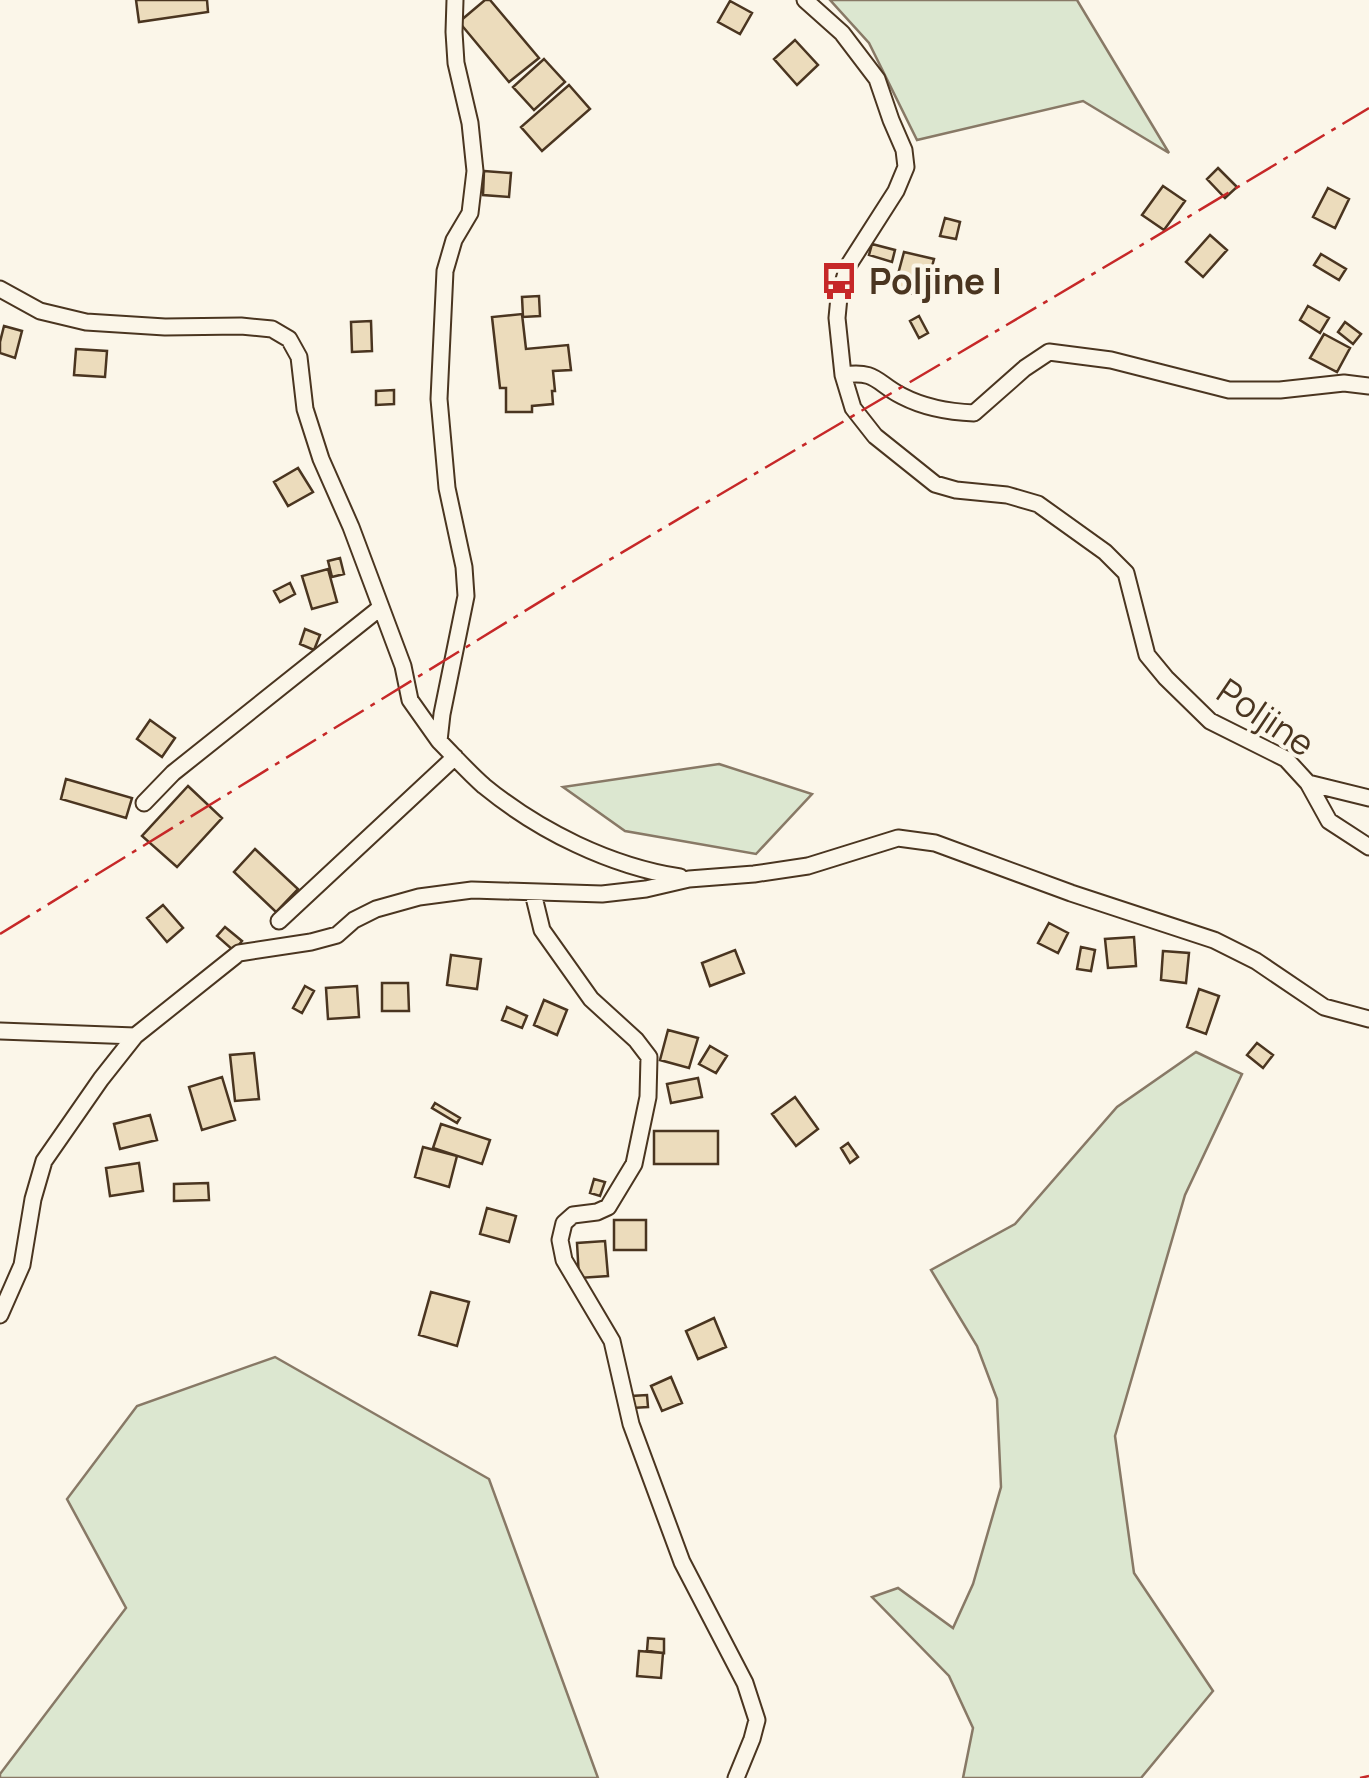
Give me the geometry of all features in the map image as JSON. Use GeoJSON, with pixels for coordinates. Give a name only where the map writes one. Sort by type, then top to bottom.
{"type":"FeatureCollection","features":[{"type":"Feature","properties":{"kind":"street"},"geometry":{"type":"LineString","coordinates":[[440,741],[466,596],[464,567],[447,488],[438,399],[445,270],[454,240],[470,213],[475,172],[470,123],[456,63],[455,0]]}},
{"type":"Feature","properties":{"kind":"street","name":"Poljine"},"geometry":{"type":"LineString","coordinates":[[805,0],[842,33],[877,79],[904,150],[906,167],[896,191],[848,266],[839,297],[837,318],[843,374],[853,408],[876,436],[935,484],[1008,495],[1038,504],[1106,552],[1126,573],[1147,655],[1166,678],[1210,720],[1286,759],[1308,783],[1330,821],[1369,847]]}},
{"type":"Feature","properties":{"kind":"street"},"geometry":{"type":"LineString","coordinates":[[0,289],[40,311],[86,322],[272,328],[288,339],[299,357],[305,409],[321,458],[403,666],[410,700],[440,741],[483,785],[541,826],[648,872],[690,878]]}},
{"type":"Feature","properties":{"kind":"street"},"geometry":{"type":"LineString","coordinates":[[843,374],[859,372],[876,377],[902,396],[945,412],[974,413],[1049,352],[1110,360],[1229,390],[1369,386]]}},
{"type":"Feature","properties":{"kind":"street"},"geometry":{"type":"LineString","coordinates":[[144,802],[173,774],[380,608]]}},
{"type":"Feature","properties":{"kind":"street"},"geometry":{"type":"LineString","coordinates":[[279,921],[455,758]]}},
{"type":"Feature","properties":{"kind":"street"},"geometry":{"type":"LineString","coordinates":[[1308,783],[1369,798]]}},
{"type":"Feature","properties":{"kind":"street"},"geometry":{"type":"LineString","coordinates":[[0,1315],[22,1265],[44,1161],[134,1036],[239,952],[337,935],[354,920],[376,909],[419,897],[472,890],[602,894],[646,889],[690,878],[808,866],[898,838],[935,843],[1214,940],[1256,961],[1324,1006],[1369,1019]]}},
{"type":"Feature","properties":{"kind":"street"},"geometry":{"type":"LineString","coordinates":[[532,893],[542,930],[591,998],[649,1057],[648,1096],[634,1164],[608,1207],[574,1215],[564,1224],[560,1240],[564,1260],[612,1341],[630,1424],[682,1562],[746,1683],[757,1720],[736,1778]]}},
{"type":"Feature","properties":{"kind":"street"},"geometry":{"type":"LineString","coordinates":[[0,1031],[134,1036]]}},
{"type":"Feature","properties":{"kind":"green space"},"geometry":{"type":"Polygon","coordinates":[[[830,0],[1077,0],[1169,153],[1083,101],[917,140],[869,43],[830,0]]]}},
{"type":"Feature","properties":{"kind":"green space"},"geometry":{"type":"Polygon","coordinates":[[[719,764],[812,794],[756,854],[625,831],[563,787],[719,764]]]}},
{"type":"Feature","properties":{"kind":"green space"},"geometry":{"type":"Polygon","coordinates":[[[1196,1052],[1242,1074],[1185,1195],[1115,1436],[1134,1573],[1213,1691],[1141,1778],[963,1778],[973,1728],[949,1676],[872,1597],[898,1588],[953,1628],[973,1584],[1001,1487],[997,1399],[977,1346],[931,1270],[1015,1224],[1117,1107],[1196,1052]]]}},
{"type":"Feature","properties":{"kind":"green space"},"geometry":{"type":"Polygon","coordinates":[[[275,1357],[489,1479],[598,1778],[0,1778],[126,1608],[67,1499],[137,1406],[275,1357]]]}},
{"type":"Feature","properties":{"kind":"building"},"geometry":{"type":"Polygon","coordinates":[[[136,0],[207,0],[208,12],[139,22],[136,0]]]}},
{"type":"Feature","properties":{"kind":"building"},"geometry":{"type":"Polygon","coordinates":[[[490,0],[539,58],[509,82],[459,22],[490,0]]]}},
{"type":"Feature","properties":{"kind":"building"},"geometry":{"type":"Polygon","coordinates":[[[730,1],[752,13],[740,34],[718,22],[730,1]]]}},
{"type":"Feature","properties":{"kind":"building"},"geometry":{"type":"Polygon","coordinates":[[[795,40],[818,65],[797,85],[774,59],[795,40]]]}},
{"type":"Feature","properties":{"kind":"building"},"geometry":{"type":"Polygon","coordinates":[[[544,59],[565,82],[534,110],[513,87],[544,59]]]}},
{"type":"Feature","properties":{"kind":"building"},"geometry":{"type":"Polygon","coordinates":[[[569,85],[590,109],[542,151],[521,127],[569,85]]]}},
{"type":"Feature","properties":{"kind":"building"},"geometry":{"type":"Polygon","coordinates":[[[1218,168],[1237,187],[1225,198],[1207,179],[1218,168]]]}},
{"type":"Feature","properties":{"kind":"building"},"geometry":{"type":"Polygon","coordinates":[[[484,171],[511,173],[509,197],[483,195],[484,171]]]}},
{"type":"Feature","properties":{"kind":"building"},"geometry":{"type":"Polygon","coordinates":[[[1163,186],[1185,201],[1164,230],[1142,215],[1163,186]]]}},
{"type":"Feature","properties":{"kind":"building"},"geometry":{"type":"Polygon","coordinates":[[[1328,188],[1349,199],[1335,228],[1313,217],[1328,188]]]}},
{"type":"Feature","properties":{"kind":"building"},"geometry":{"type":"Polygon","coordinates":[[[945,218],[960,222],[956,239],[940,236],[945,218]]]}},
{"type":"Feature","properties":{"kind":"building"},"geometry":{"type":"Polygon","coordinates":[[[1210,235],[1227,250],[1203,277],[1186,262],[1210,235]]]}},
{"type":"Feature","properties":{"kind":"building"},"geometry":{"type":"Polygon","coordinates":[[[872,244],[895,250],[892,262],[869,255],[872,244]]]}},
{"type":"Feature","properties":{"kind":"building"},"geometry":{"type":"Polygon","coordinates":[[[904,252],[934,259],[924,297],[894,289],[904,252]]]}},
{"type":"Feature","properties":{"kind":"building"},"geometry":{"type":"Polygon","coordinates":[[[1321,254],[1346,269],[1339,280],[1314,265],[1321,254]]]}},
{"type":"Feature","properties":{"kind":"building"},"geometry":{"type":"Polygon","coordinates":[[[539,296],[540,316],[523,317],[522,297],[539,296]]]}},
{"type":"Feature","properties":{"kind":"building"},"geometry":{"type":"Polygon","coordinates":[[[1308,306],[1329,318],[1320,333],[1300,320],[1308,306]]]}},
{"type":"Feature","properties":{"kind":"building"},"geometry":{"type":"Polygon","coordinates":[[[522,314],[526,349],[568,345],[571,370],[553,371],[553,404],[532,406],[532,412],[506,412],[506,388],[500,388],[492,317],[522,314]]]}},
{"type":"Feature","properties":{"kind":"building"},"geometry":{"type":"Polygon","coordinates":[[[919,316],[928,333],[919,338],[910,321],[919,316]]]}},
{"type":"Feature","properties":{"kind":"building"},"geometry":{"type":"Polygon","coordinates":[[[371,321],[372,351],[352,352],[351,322],[371,321]]]}},
{"type":"Feature","properties":{"kind":"building"},"geometry":{"type":"Polygon","coordinates":[[[1345,322],[1361,334],[1353,344],[1338,332],[1345,322]]]}},
{"type":"Feature","properties":{"kind":"building"},"geometry":{"type":"Polygon","coordinates":[[[4,326],[22,331],[15,358],[0,353],[4,326]]]}},
{"type":"Feature","properties":{"kind":"building"},"geometry":{"type":"Polygon","coordinates":[[[1324,334],[1350,348],[1337,372],[1310,358],[1324,334]]]}},
{"type":"Feature","properties":{"kind":"building"},"geometry":{"type":"Polygon","coordinates":[[[76,349],[107,351],[105,377],[74,375],[76,349]]]}},
{"type":"Feature","properties":{"kind":"building"},"geometry":{"type":"Polygon","coordinates":[[[394,390],[394,404],[376,405],[376,391],[394,390]]]}},
{"type":"Feature","properties":{"kind":"building"},"geometry":{"type":"Polygon","coordinates":[[[298,468],[313,492],[288,506],[274,482],[298,468]]]}},
{"type":"Feature","properties":{"kind":"building"},"geometry":{"type":"Polygon","coordinates":[[[340,558],[344,574],[332,577],[328,561],[340,558]]]}},
{"type":"Feature","properties":{"kind":"building"},"geometry":{"type":"Polygon","coordinates":[[[328,569],[337,602],[312,609],[302,576],[328,569]]]}},
{"type":"Feature","properties":{"kind":"building"},"geometry":{"type":"Polygon","coordinates":[[[290,583],[295,594],[280,602],[274,591],[290,583]]]}},
{"type":"Feature","properties":{"kind":"building"},"geometry":{"type":"Polygon","coordinates":[[[305,629],[320,635],[314,650],[300,644],[305,629]]]}},
{"type":"Feature","properties":{"kind":"building"},"geometry":{"type":"Polygon","coordinates":[[[150,720],[175,738],[162,757],[137,739],[150,720]]]}},
{"type":"Feature","properties":{"kind":"building"},"geometry":{"type":"Polygon","coordinates":[[[66,779],[132,798],[126,818],[61,799],[66,779]]]}},
{"type":"Feature","properties":{"kind":"building"},"geometry":{"type":"Polygon","coordinates":[[[188,786],[222,818],[177,867],[142,836],[188,786]]]}},
{"type":"Feature","properties":{"kind":"building"},"geometry":{"type":"Polygon","coordinates":[[[255,849],[298,889],[276,912],[234,872],[255,849]]]}},
{"type":"Feature","properties":{"kind":"building"},"geometry":{"type":"Polygon","coordinates":[[[163,905],[183,928],[167,942],[147,918],[163,905]]]}},
{"type":"Feature","properties":{"kind":"building"},"geometry":{"type":"Polygon","coordinates":[[[1049,923],[1068,933],[1058,953],[1038,943],[1049,923]]]}},
{"type":"Feature","properties":{"kind":"building"},"geometry":{"type":"Polygon","coordinates":[[[225,927],[242,941],[234,951],[217,936],[225,927]]]}},
{"type":"Feature","properties":{"kind":"building"},"geometry":{"type":"Polygon","coordinates":[[[1134,937],[1136,966],[1108,968],[1105,939],[1134,937]]]}},
{"type":"Feature","properties":{"kind":"building"},"geometry":{"type":"Polygon","coordinates":[[[1081,947],[1095,950],[1091,971],[1077,969],[1081,947]]]}},
{"type":"Feature","properties":{"kind":"building"},"geometry":{"type":"Polygon","coordinates":[[[735,950],[744,973],[710,986],[702,963],[735,950]]]}},
{"type":"Feature","properties":{"kind":"building"},"geometry":{"type":"Polygon","coordinates":[[[1163,951],[1189,953],[1186,983],[1161,980],[1163,951]]]}},
{"type":"Feature","properties":{"kind":"building"},"geometry":{"type":"Polygon","coordinates":[[[451,955],[481,959],[477,989],[447,985],[451,955]]]}},
{"type":"Feature","properties":{"kind":"building"},"geometry":{"type":"Polygon","coordinates":[[[382,983],[408,983],[409,1011],[382,1011],[382,983]]]}},
{"type":"Feature","properties":{"kind":"building"},"geometry":{"type":"Polygon","coordinates":[[[305,986],[314,991],[302,1013],[293,1008],[305,986]]]}},
{"type":"Feature","properties":{"kind":"building"},"geometry":{"type":"Polygon","coordinates":[[[357,986],[359,1017],[328,1019],[326,988],[357,986]]]}},
{"type":"Feature","properties":{"kind":"building"},"geometry":{"type":"Polygon","coordinates":[[[1199,989],[1219,996],[1206,1034],[1187,1027],[1199,989]]]}},
{"type":"Feature","properties":{"kind":"building"},"geometry":{"type":"Polygon","coordinates":[[[544,1000],[567,1010],[557,1035],[534,1025],[544,1000]]]}},
{"type":"Feature","properties":{"kind":"building"},"geometry":{"type":"Polygon","coordinates":[[[507,1007],[527,1016],[522,1028],[502,1020],[507,1007]]]}},
{"type":"Feature","properties":{"kind":"building"},"geometry":{"type":"Polygon","coordinates":[[[668,1030],[698,1038],[689,1068],[660,1060],[668,1030]]]}},
{"type":"Feature","properties":{"kind":"building"},"geometry":{"type":"Polygon","coordinates":[[[1257,1043],[1273,1055],[1263,1068],[1247,1055],[1257,1043]]]}},
{"type":"Feature","properties":{"kind":"building"},"geometry":{"type":"Polygon","coordinates":[[[710,1046],[727,1056],[716,1073],[699,1064],[710,1046]]]}},
{"type":"Feature","properties":{"kind":"building"},"geometry":{"type":"Polygon","coordinates":[[[254,1053],[259,1099],[235,1101],[230,1055],[254,1053]]]}},
{"type":"Feature","properties":{"kind":"building"},"geometry":{"type":"Polygon","coordinates":[[[222,1077],[235,1120],[202,1130],[189,1087],[222,1077]]]}},
{"type":"Feature","properties":{"kind":"building"},"geometry":{"type":"Polygon","coordinates":[[[698,1078],[702,1097],[671,1103],[667,1084],[698,1078]]]}},
{"type":"Feature","properties":{"kind":"building"},"geometry":{"type":"Polygon","coordinates":[[[795,1097],[818,1129],[796,1146],[772,1114],[795,1097]]]}},
{"type":"Feature","properties":{"kind":"building"},"geometry":{"type":"Polygon","coordinates":[[[435,1103],[460,1118],[457,1123],[432,1108],[435,1103]]]}},
{"type":"Feature","properties":{"kind":"building"},"geometry":{"type":"Polygon","coordinates":[[[150,1115],[157,1140],[120,1149],[114,1124],[150,1115]]]}},
{"type":"Feature","properties":{"kind":"building"},"geometry":{"type":"Polygon","coordinates":[[[441,1124],[490,1140],[482,1164],[433,1148],[441,1124]]]}},
{"type":"Feature","properties":{"kind":"building"},"geometry":{"type":"Polygon","coordinates":[[[654,1131],[718,1131],[718,1164],[654,1164],[654,1131]]]}},
{"type":"Feature","properties":{"kind":"building"},"geometry":{"type":"Polygon","coordinates":[[[848,1143],[858,1157],[850,1163],[841,1148],[848,1143]]]}},
{"type":"Feature","properties":{"kind":"building"},"geometry":{"type":"Polygon","coordinates":[[[423,1147],[457,1156],[449,1187],[415,1177],[423,1147]]]}},
{"type":"Feature","properties":{"kind":"building"},"geometry":{"type":"Polygon","coordinates":[[[139,1163],[143,1191],[110,1196],[106,1168],[139,1163]]]}},
{"type":"Feature","properties":{"kind":"building"},"geometry":{"type":"Polygon","coordinates":[[[594,1179],[605,1182],[600,1196],[590,1193],[594,1179]]]}},
{"type":"Feature","properties":{"kind":"building"},"geometry":{"type":"Polygon","coordinates":[[[208,1183],[209,1200],[174,1201],[174,1184],[208,1183]]]}},
{"type":"Feature","properties":{"kind":"building"},"geometry":{"type":"Polygon","coordinates":[[[487,1208],[516,1216],[509,1242],[480,1234],[487,1208]]]}},
{"type":"Feature","properties":{"kind":"building"},"geometry":{"type":"Polygon","coordinates":[[[614,1220],[646,1220],[646,1250],[614,1250],[614,1220]]]}},
{"type":"Feature","properties":{"kind":"building"},"geometry":{"type":"Polygon","coordinates":[[[605,1241],[608,1276],[579,1278],[577,1243],[605,1241]]]}},
{"type":"Feature","properties":{"kind":"building"},"geometry":{"type":"Polygon","coordinates":[[[431,1292],[469,1302],[457,1346],[419,1335],[431,1292]]]}},
{"type":"Feature","properties":{"kind":"building"},"geometry":{"type":"Polygon","coordinates":[[[714,1318],[726,1347],[698,1359],[686,1331],[714,1318]]]}},
{"type":"Feature","properties":{"kind":"building"},"geometry":{"type":"Polygon","coordinates":[[[671,1377],[682,1403],[662,1411],[651,1386],[671,1377]]]}},
{"type":"Feature","properties":{"kind":"building"},"geometry":{"type":"Polygon","coordinates":[[[647,1395],[648,1407],[632,1408],[631,1396],[647,1395]]]}},
{"type":"Feature","properties":{"kind":"building"},"geometry":{"type":"Polygon","coordinates":[[[648,1638],[664,1639],[664,1653],[647,1651],[648,1638]]]}},
{"type":"Feature","properties":{"kind":"building"},"geometry":{"type":"Polygon","coordinates":[[[639,1651],[663,1653],[661,1678],[637,1676],[639,1651]]]}},
{"type":"Feature","properties":{"kind":"power"},"geometry":{"type":"LineString","coordinates":[[0,934],[572,582],[1369,108]]}},
{"type":"Feature","properties":{"kind":"power"},"geometry":{"type":"LineString","coordinates":[[1360,1778],[1369,1776]]}},
{"type":"Feature","properties":{"kind":"place","name":"Poljine I"},"geometry":{"type":"Point","coordinates":[839,281]}}]}
